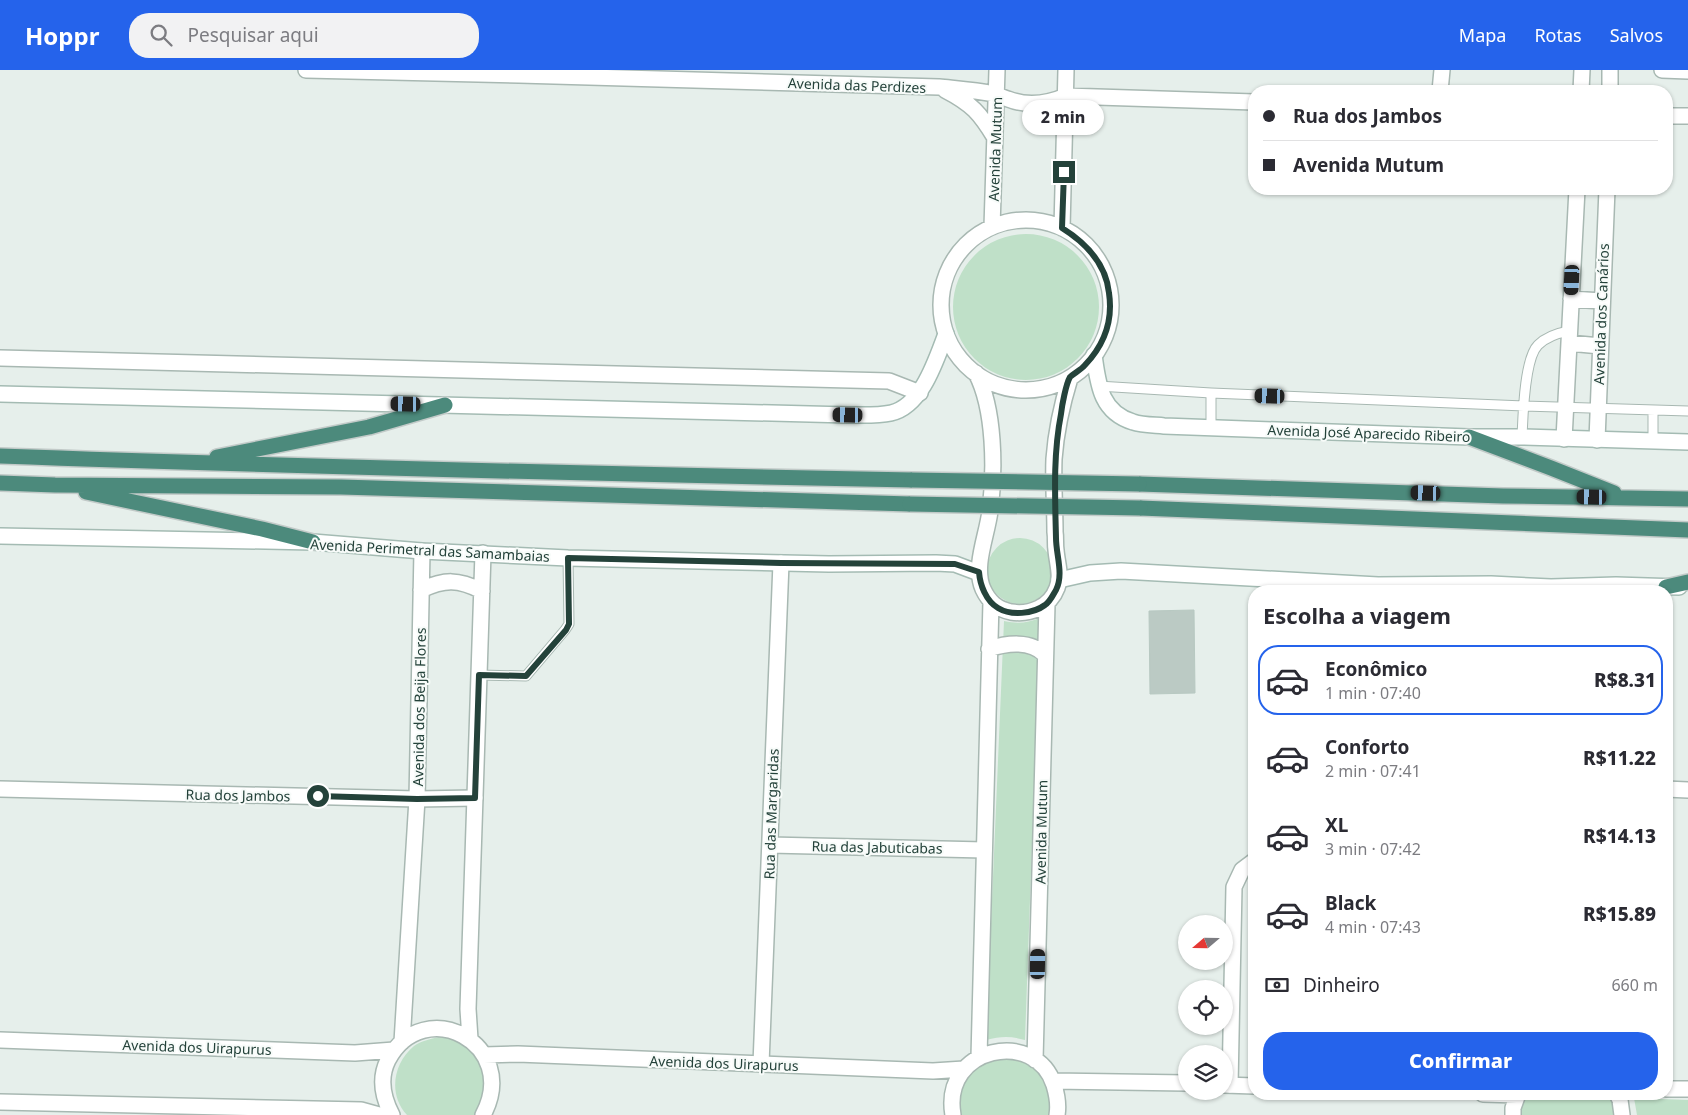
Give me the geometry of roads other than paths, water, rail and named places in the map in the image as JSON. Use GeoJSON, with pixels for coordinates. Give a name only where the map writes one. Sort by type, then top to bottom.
{"type":"FeatureCollection","features":[{"type":"Feature","properties":{"kind":"highway"},"geometry":{"type":"LineString","coordinates":[[190,462],[368,426],[444,405]]}},
{"type":"Feature","properties":{"kind":"highway"},"geometry":{"type":"LineString","coordinates":[[1469,437],[1627,498]]}},
{"type":"Feature","properties":{"kind":"highway"},"geometry":{"type":"LineString","coordinates":[[0,456],[652,475],[1139,484],[1503,496],[1688,499]]}},
{"type":"Feature","properties":{"kind":"highway"},"geometry":{"type":"LineString","coordinates":[[0,483],[341,487],[910,504],[1140,508],[1688,530]]}},
{"type":"Feature","properties":{"kind":"highway"},"geometry":{"type":"LineString","coordinates":[[55,485],[262,529],[313,542]]}},
{"type":"Feature","properties":{"kind":"highway"},"geometry":{"type":"LineString","coordinates":[[1673,585],[1688,582]]}},
{"type":"Feature","properties":{"kind":"street","name":"Avenida das Perdizes"},"geometry":{"type":"LineString","coordinates":[[306,70],[519,72],[939,87],[997,94],[1019,103],[1031,104],[1054,101],[1066,96],[1248,102]]}},
{"type":"Feature","properties":{"kind":"street","name":"Avenida Mutum"},"geometry":{"type":"LineString","coordinates":[[992,227],[997,70]]}},
{"type":"Feature","properties":{"kind":"street"},"geometry":{"type":"LineString","coordinates":[[1062,228],[1066,70]]}},
{"type":"Feature","properties":{"kind":"street"},"geometry":{"type":"LineString","coordinates":[[1441,85],[1442,70]]}},
{"type":"Feature","properties":{"kind":"street"},"geometry":{"type":"LineString","coordinates":[[1582,70],[1582,85]]}},
{"type":"Feature","properties":{"kind":"street"},"geometry":{"type":"LineString","coordinates":[[1610,70],[1610,85]]}},
{"type":"Feature","properties":{"kind":"street"},"geometry":{"type":"LineString","coordinates":[[1662,70],[1688,71]]}},
{"type":"Feature","properties":{"kind":"street"},"geometry":{"type":"LineString","coordinates":[[939,87],[966,102],[981,115],[995,138]]}},
{"type":"Feature","properties":{"kind":"street"},"geometry":{"type":"LineString","coordinates":[[1673,116],[1688,116]]}},
{"type":"Feature","properties":{"kind":"street"},"geometry":{"type":"LineString","coordinates":[[1564,439],[1577,195]]}},
{"type":"Feature","properties":{"kind":"street","name":"Avenida dos Canários"},"geometry":{"type":"LineString","coordinates":[[1597,440],[1607,195]]}},
{"type":"Feature","properties":{"kind":"street"},"geometry":{"type":"LineString","coordinates":[[976,374],[1006,388],[1022,390],[1039,389],[1055,385],[1070,378],[1083,368],[1094,355],[1103,341],[1108,325],[1109,292],[1105,276],[1098,261],[1088,247],[1076,236],[1046,222],[1029,220],[1012,221],[992,227],[968,242],[957,254],[949,269],[941,301],[942,318],[946,334],[954,349],[976,374],[983,386],[990,421],[992,484],[990,511],[979,565],[982,585],[990,602],[979,1057]]}},
{"type":"Feature","properties":{"kind":"street"},"geometry":{"type":"LineString","coordinates":[[1571,299],[1602,301]]}},
{"type":"Feature","properties":{"kind":"street"},"geometry":{"type":"LineString","coordinates":[[0,394],[848,415],[892,413],[900,410],[920,393],[931,372],[946,334]]}},
{"type":"Feature","properties":{"kind":"street"},"geometry":{"type":"LineString","coordinates":[[1569,337],[1600,346]]}},
{"type":"Feature","properties":{"kind":"street","name":"Avenida José Aparecido Ribeiro"},"geometry":{"type":"LineString","coordinates":[[1094,355],[1098,386],[1102,396],[1121,417],[1134,422],[1164,426],[1469,437],[1688,442]]}},
{"type":"Feature","properties":{"kind":"street"},"geometry":{"type":"LineString","coordinates":[[0,358],[889,381],[920,393]]}},
{"type":"Feature","properties":{"kind":"street"},"geometry":{"type":"LineString","coordinates":[[990,602],[998,608],[1021,613],[1046,604],[1057,588],[1059,568],[1056,549],[1054,460],[1061,412],[1070,378]]}},
{"type":"Feature","properties":{"kind":"street","name":"Avenida Perimetral das Samambaias"},"geometry":{"type":"LineString","coordinates":[[0,536],[313,542],[422,551],[568,558],[781,563],[955,564],[979,572]]}},
{"type":"Feature","properties":{"kind":"street","name":"Avenida dos Beija Flores"},"geometry":{"type":"LineString","coordinates":[[398,1046],[417,799],[422,551]]}},
{"type":"Feature","properties":{"kind":"street"},"geometry":{"type":"LineString","coordinates":[[470,1039],[468,1009],[483,553]]}},
{"type":"Feature","properties":{"kind":"street","name":"Rua das Margaridas"},"geometry":{"type":"LineString","coordinates":[[761,1064],[781,563]]}},
{"type":"Feature","properties":{"kind":"street"},"geometry":{"type":"LineString","coordinates":[[1059,580],[1090,573],[1121,571],[1378,585],[1503,585]]}},
{"type":"Feature","properties":{"kind":"street"},"geometry":{"type":"LineString","coordinates":[[421,590],[436,583],[452,581],[468,584],[482,591]]}},
{"type":"Feature","properties":{"kind":"street"},"geometry":{"type":"LineString","coordinates":[[1673,587],[1688,588]]}},
{"type":"Feature","properties":{"kind":"street","name":"Avenida Mutum"},"geometry":{"type":"LineString","coordinates":[[1036,1060],[1046,604]]}},
{"type":"Feature","properties":{"kind":"street"},"geometry":{"type":"LineString","coordinates":[[989,649],[1018,644],[1035,648],[1045,655]]}},
{"type":"Feature","properties":{"kind":"street","name":"Rua dos Jambos"},"geometry":{"type":"LineString","coordinates":[[0,789],[417,799],[475,798]]}},
{"type":"Feature","properties":{"kind":"street"},"geometry":{"type":"LineString","coordinates":[[1673,789],[1688,790]]}},
{"type":"Feature","properties":{"kind":"street","name":"Rua das Jabuticabas"},"geometry":{"type":"LineString","coordinates":[[770,845],[984,850]]}},
{"type":"Feature","properties":{"kind":"street"},"geometry":{"type":"LineString","coordinates":[[1228,1045],[1234,887],[1242,870],[1248,866]]}},
{"type":"Feature","properties":{"kind":"street"},"geometry":{"type":"LineString","coordinates":[[392,1115],[386,1103],[382,1085],[385,1066],[398,1046],[414,1034],[428,1029],[457,1032],[470,1039],[484,1055],[490,1070],[492,1085],[490,1100],[484,1115],[488,1115]]}},
{"type":"Feature","properties":{"kind":"street","name":"Avenida dos Uirapurus"},"geometry":{"type":"LineString","coordinates":[[0,1040],[355,1053],[398,1046]]}},
{"type":"Feature","properties":{"kind":"street"},"geometry":{"type":"LineString","coordinates":[[953,1115],[953,1093],[957,1080],[964,1069],[979,1057],[992,1052],[1008,1050],[1022,1053],[1036,1060],[1045,1069],[1053,1080],[1058,1096],[1057,1115]]}},
{"type":"Feature","properties":{"kind":"street","name":"Avenida dos Uirapurus"},"geometry":{"type":"LineString","coordinates":[[484,1055],[518,1054],[933,1071],[964,1069]]}},
{"type":"Feature","properties":{"kind":"street"},"geometry":{"type":"LineString","coordinates":[[1053,1080],[1178,1083]]}},
{"type":"Feature","properties":{"kind":"street"},"geometry":{"type":"LineString","coordinates":[[1233,1085],[1248,1086]]}},
{"type":"Feature","properties":{"kind":"street"},"geometry":{"type":"LineString","coordinates":[[1673,1089],[1688,1089]]}},
{"type":"Feature","properties":{"kind":"street"},"geometry":{"type":"LineString","coordinates":[[1513,1115],[1516,1100]]}},
{"type":"Feature","properties":{"kind":"street"},"geometry":{"type":"LineString","coordinates":[[1620,1100],[1622,1115]]}},
{"type":"Feature","properties":{"kind":"street"},"geometry":{"type":"LineString","coordinates":[[0,1102],[361,1110],[379,1115]]}},
{"type":"Feature","properties":{"kind":"lane"},"geometry":{"type":"LineString","coordinates":[[1522,437],[1528,369],[1536,346],[1552,334],[1569,337]]}},
{"type":"Feature","properties":{"kind":"lane"},"geometry":{"type":"LineString","coordinates":[[1098,386],[1211,393],[1566,408],[1688,411]]}},
{"type":"Feature","properties":{"kind":"lane"},"geometry":{"type":"LineString","coordinates":[[1211,393],[1211,427]]}},
{"type":"Feature","properties":{"kind":"lane"},"geometry":{"type":"LineString","coordinates":[[1653,410],[1653,441]]}},
{"type":"Feature","properties":{"kind":"lane"},"geometry":{"type":"LineString","coordinates":[[479,675],[526,676],[566,630],[569,624],[568,558]]}}]}
